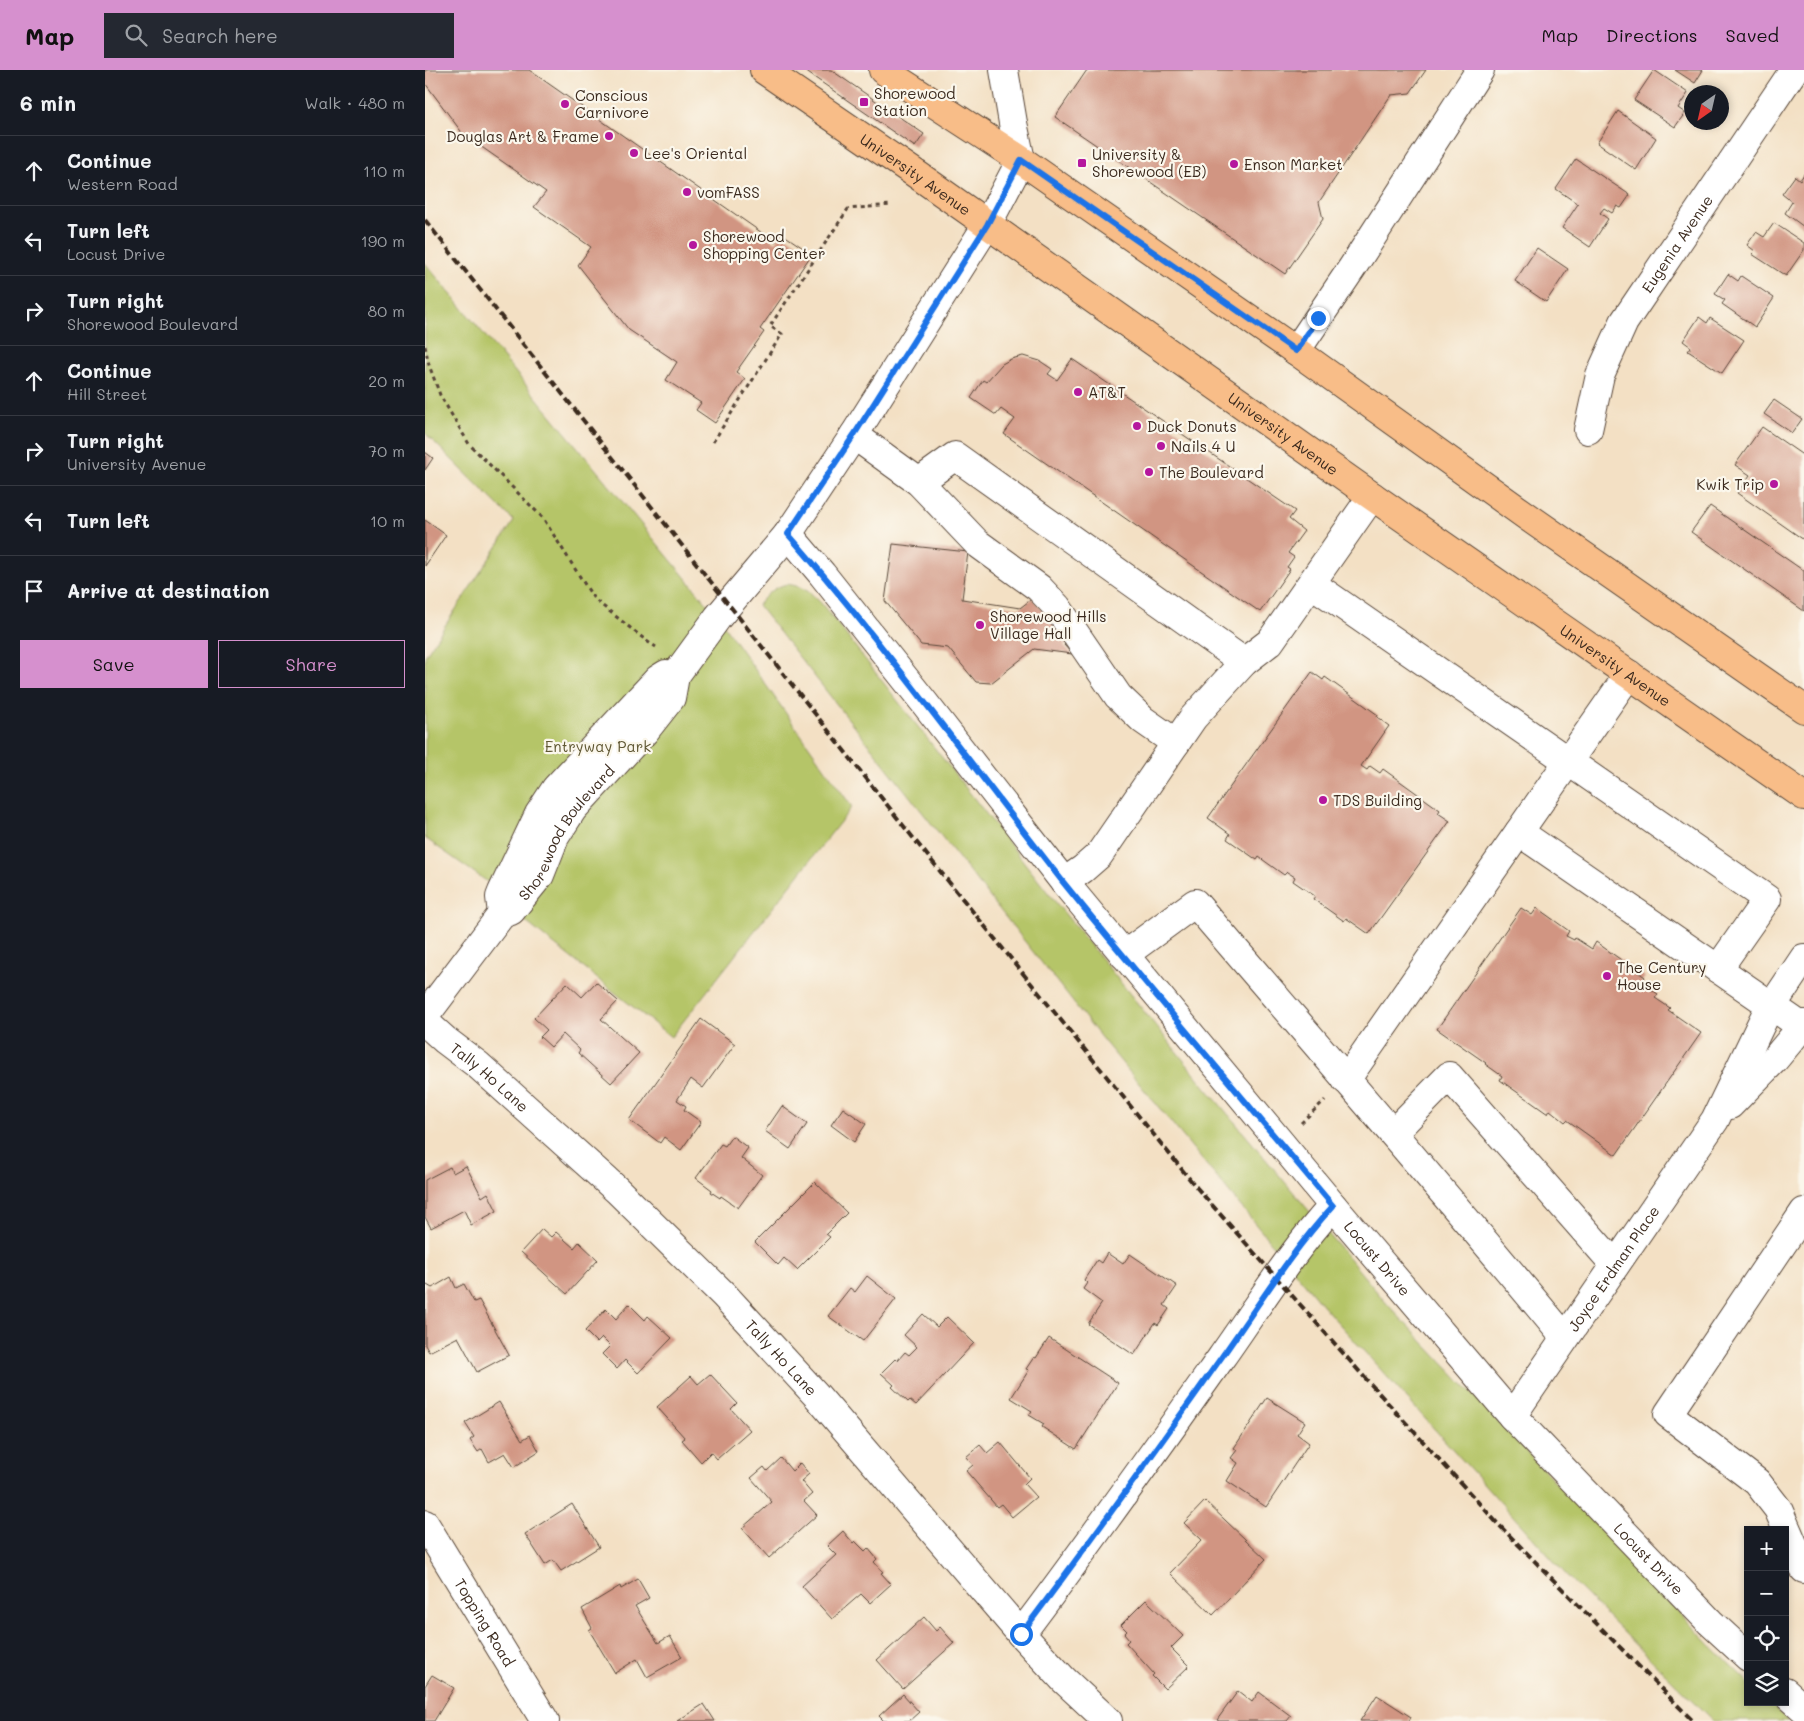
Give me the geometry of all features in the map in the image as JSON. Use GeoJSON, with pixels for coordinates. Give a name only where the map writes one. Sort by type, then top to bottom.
{"type":"FeatureCollection","features":[{"type":"Feature","properties":{"kind":"main road","name":"University Avenue"},"geometry":{"type":"LineString","coordinates":[[764,70],[919,176],[1372,496],[1804,796]]}},
{"type":"Feature","properties":{"kind":"main road"},"geometry":{"type":"LineString","coordinates":[[883,70],[1021,160],[1804,709]]}},
{"type":"Feature","properties":{"kind":"main road"},"geometry":{"type":"LineString","coordinates":[[1753,760],[1804,785]]}},
{"type":"Feature","properties":{"kind":"street"},"geometry":{"type":"LineString","coordinates":[[1004,70],[1021,160]]}},
{"type":"Feature","properties":{"kind":"street"},"geometry":{"type":"LineString","coordinates":[[1296,351],[1480,70]]}},
{"type":"Feature","properties":{"kind":"street","name":"Eugenia Avenue"},"geometry":{"type":"LineString","coordinates":[[1588,430],[1600,375],[1624,322],[1793,70]]}},
{"type":"Feature","properties":{"kind":"street","name":"Shorewood Boulevard"},"geometry":{"type":"LineString","coordinates":[[425,1016],[502,914],[511,910],[540,875],[555,837],[573,809],[645,731],[671,698],[680,670],[718,617],[788,534],[854,435],[987,225],[1021,160]]}},
{"type":"Feature","properties":{"kind":"street"},"geometry":{"type":"LineString","coordinates":[[854,435],[919,482],[977,543],[1046,594],[1118,696],[1143,720],[1176,743]]}},
{"type":"Feature","properties":{"kind":"street"},"geometry":{"type":"LineString","coordinates":[[919,482],[955,456],[1244,662]]}},
{"type":"Feature","properties":{"kind":"street"},"geometry":{"type":"LineString","coordinates":[[1064,882],[1099,855],[1204,705],[1244,662],[1270,642],[1372,496]]}},
{"type":"Feature","properties":{"kind":"street","name":"Locust Drive"},"geometry":{"type":"LineString","coordinates":[[788,534],[911,686],[1064,882],[1333,1206],[1511,1416],[1710,1622],[1744,1653]]}},
{"type":"Feature","properties":{"kind":"street"},"geometry":{"type":"LineString","coordinates":[[1312,584],[1767,899],[1718,969]]}},
{"type":"Feature","properties":{"kind":"street"},"geometry":{"type":"LineString","coordinates":[[1346,1080],[1629,674]]}},
{"type":"Feature","properties":{"kind":"street"},"geometry":{"type":"LineString","coordinates":[[1519,832],[1771,1006],[1803,1026]]}},
{"type":"Feature","properties":{"kind":"street"},"geometry":{"type":"LineString","coordinates":[[1124,954],[1195,903],[1346,1080],[1393,1132],[1565,1338]]}},
{"type":"Feature","properties":{"kind":"street","name":"Joyce Erdman Place"},"geometry":{"type":"LineString","coordinates":[[1511,1416],[1715,1120],[1756,1033],[1771,1006],[1804,958]]}},
{"type":"Feature","properties":{"kind":"street","name":"Tally Ho Lane"},"geometry":{"type":"LineString","coordinates":[[425,1022],[445,1040],[478,1064],[610,1183],[724,1295],[818,1397],[1021,1634],[1064,1680],[1108,1721]]}},
{"type":"Feature","properties":{"kind":"street","name":"Joyce Erdman Place"},"geometry":{"type":"LineString","coordinates":[[1715,1120],[1775,1059],[1803,1026]]}},
{"type":"Feature","properties":{"kind":"street"},"geometry":{"type":"LineString","coordinates":[[1393,1132],[1449,1076],[1615,1265]]}},
{"type":"Feature","properties":{"kind":"street"},"geometry":{"type":"LineString","coordinates":[[1021,1634],[1096,1534],[1285,1265],[1308,1234],[1333,1206]]}},
{"type":"Feature","properties":{"kind":"street"},"geometry":{"type":"LineString","coordinates":[[1804,1212],[1668,1414],[1757,1482],[1778,1509],[1804,1569]]}},
{"type":"Feature","properties":{"kind":"street","name":"Topping Road"},"geometry":{"type":"LineString","coordinates":[[425,1524],[545,1721]]}},
{"type":"Feature","properties":{"kind":"street"},"geometry":{"type":"LineString","coordinates":[[1789,1696],[1804,1709]]}},
{"type":"Feature","properties":{"kind":"path"},"geometry":{"type":"LineString","coordinates":[[713,442],[782,334],[770,326],[848,209],[891,205]]}},
{"type":"Feature","properties":{"kind":"path"},"geometry":{"type":"LineString","coordinates":[[425,346],[429,365],[440,394],[469,444],[543,518],[594,599],[680,670]]}},
{"type":"Feature","properties":{"kind":"path"},"geometry":{"type":"LineString","coordinates":[[1296,1128],[1346,1080]]}},
{"type":"Feature","properties":{"kind":"green space","name":"Entryway Park"},"geometry":{"type":"Polygon","coordinates":[[[425,263],[718,617],[852,807],[671,1037],[512,911],[502,892],[425,838],[425,656],[514,521],[425,433],[425,263]]]}},
{"type":"Feature","properties":{"kind":"green space"},"geometry":{"type":"Polygon","coordinates":[[[787,584],[798,587],[806,590],[821,603],[1049,894],[1206,1088],[1388,1305],[1709,1644],[1744,1678],[1744,1706],[1773,1706],[1788,1721],[1713,1721],[1570,1579],[1324,1307],[1103,1040],[758,605],[778,587],[787,584]]]}},
{"type":"Feature","properties":{"kind":"building","name":"Shorewood Shopping Center"},"geometry":{"type":"Polygon","coordinates":[[[425,70],[529,70],[775,242],[781,233],[812,254],[760,329],[764,332],[736,372],[745,379],[715,423],[696,410],[701,403],[666,380],[677,362],[629,330],[578,265],[591,247],[534,207],[546,192],[463,134],[425,83],[425,70]]]}},
{"type":"Feature","properties":{"kind":"building","name":"Shorewood Station"},"geometry":{"type":"Polygon","coordinates":[[[806,70],[831,70],[924,134],[915,147],[806,70]]]}},
{"type":"Feature","properties":{"kind":"building","name":"Enson Market"},"geometry":{"type":"Polygon","coordinates":[[[1087,70],[1426,70],[1410,93],[1391,95],[1319,202],[1323,219],[1285,274],[1055,117],[1087,70]]]}},
{"type":"Feature","properties":{"kind":"building"},"geometry":{"type":"Polygon","coordinates":[[[1654,70],[1684,90],[1684,99],[1678,108],[1684,114],[1675,127],[1634,100],[1654,70]]]}},
{"type":"Feature","properties":{"kind":"building"},"geometry":{"type":"Polygon","coordinates":[[[1675,70],[1703,70],[1695,83],[1675,70]]]}},
{"type":"Feature","properties":{"kind":"building"},"geometry":{"type":"Polygon","coordinates":[[[1618,111],[1656,138],[1636,170],[1597,143],[1618,111]]]}},
{"type":"Feature","properties":{"kind":"building"},"geometry":{"type":"Polygon","coordinates":[[[1576,159],[1630,195],[1621,208],[1617,206],[1612,213],[1604,208],[1600,213],[1608,219],[1590,247],[1562,228],[1578,204],[1556,189],[1576,159]]]}},
{"type":"Feature","properties":{"kind":"building"},"geometry":{"type":"Polygon","coordinates":[[[1804,174],[1804,227],[1785,213],[1792,202],[1782,194],[1795,176],[1800,180],[1804,174]]]}},
{"type":"Feature","properties":{"kind":"building"},"geometry":{"type":"Polygon","coordinates":[[[1774,223],[1804,243],[1804,250],[1786,276],[1752,254],[1755,251],[1747,245],[1756,232],[1764,237],[1774,223]]]}},
{"type":"Feature","properties":{"kind":"building"},"geometry":{"type":"Polygon","coordinates":[[[1537,248],[1568,269],[1546,302],[1515,281],[1537,248]]]}},
{"type":"Feature","properties":{"kind":"building"},"geometry":{"type":"Polygon","coordinates":[[[1728,274],[1738,281],[1741,276],[1774,298],[1755,327],[1722,304],[1725,300],[1715,294],[1728,274]]]}},
{"type":"Feature","properties":{"kind":"building"},"geometry":{"type":"Polygon","coordinates":[[[1699,317],[1707,323],[1710,318],[1744,340],[1722,373],[1688,351],[1691,347],[1683,341],[1699,317]]]}},
{"type":"Feature","properties":{"kind":"building","name":"The Boulevard"},"geometry":{"type":"Polygon","coordinates":[[[1023,356],[1040,361],[1052,369],[1048,374],[1057,380],[1072,359],[1295,511],[1289,519],[1304,531],[1288,553],[1294,557],[1287,567],[1290,569],[1260,612],[1004,434],[1015,419],[1001,409],[996,415],[971,398],[983,380],[986,382],[1002,364],[1023,356]]]}},
{"type":"Feature","properties":{"kind":"building"},"geometry":{"type":"Polygon","coordinates":[[[1774,400],[1802,419],[1792,433],[1764,414],[1774,400]]]}},
{"type":"Feature","properties":{"kind":"building","name":"Kwik Trip"},"geometry":{"type":"Polygon","coordinates":[[[1762,427],[1804,456],[1804,540],[1737,493],[1750,475],[1735,465],[1762,427]]]}},
{"type":"Feature","properties":{"kind":"building"},"geometry":{"type":"Polygon","coordinates":[[[425,452],[433,458],[425,470],[425,452]]]}},
{"type":"Feature","properties":{"kind":"building","name":"Kwik Trip"},"geometry":{"type":"Polygon","coordinates":[[[1710,506],[1804,571],[1804,611],[1691,532],[1710,506]]]}},
{"type":"Feature","properties":{"kind":"building"},"geometry":{"type":"Polygon","coordinates":[[[425,520],[446,535],[425,566],[425,520]]]}},
{"type":"Feature","properties":{"kind":"building","name":"Shorewood Hills Village Hall"},"geometry":{"type":"Polygon","coordinates":[[[893,544],[968,552],[962,599],[1020,608],[1033,598],[1068,642],[1064,645],[1072,654],[1034,649],[991,683],[976,682],[948,648],[921,645],[885,601],[893,544]]]}},
{"type":"Feature","properties":{"kind":"building","name":"TDS Building"},"geometry":{"type":"Polygon","coordinates":[[[1312,672],[1323,680],[1325,677],[1378,715],[1377,717],[1389,726],[1361,766],[1367,770],[1370,766],[1380,773],[1383,769],[1440,810],[1438,813],[1450,821],[1369,934],[1346,918],[1344,921],[1313,899],[1315,896],[1293,881],[1295,877],[1287,872],[1284,875],[1259,857],[1257,860],[1227,839],[1230,834],[1208,818],[1312,672]]]}},
{"type":"Feature","properties":{"kind":"building"},"geometry":{"type":"Polygon","coordinates":[[[1521,908],[1532,915],[1537,908],[1569,931],[1566,936],[1574,940],[1575,938],[1592,949],[1596,942],[1645,977],[1641,983],[1658,994],[1655,998],[1670,1008],[1668,1010],[1701,1033],[1616,1155],[1567,1120],[1565,1122],[1550,1110],[1548,1114],[1500,1080],[1502,1076],[1486,1063],[1437,1029],[1521,908]]]}},
{"type":"Feature","properties":{"kind":"building"},"geometry":{"type":"Polygon","coordinates":[[[596,982],[618,1001],[601,1019],[639,1053],[611,1083],[578,1053],[580,1050],[563,1034],[551,1047],[540,1037],[547,1030],[534,1018],[567,983],[582,997],[596,982]]]}},
{"type":"Feature","properties":{"kind":"building"},"geometry":{"type":"Polygon","coordinates":[[[701,1019],[735,1044],[703,1088],[691,1079],[677,1100],[686,1106],[684,1110],[701,1122],[681,1150],[664,1137],[660,1143],[629,1120],[701,1019]]]}},
{"type":"Feature","properties":{"kind":"building"},"geometry":{"type":"Polygon","coordinates":[[[782,1106],[807,1124],[790,1149],[765,1131],[782,1106]]]}},
{"type":"Feature","properties":{"kind":"building"},"geometry":{"type":"Polygon","coordinates":[[[843,1108],[866,1124],[854,1142],[831,1125],[843,1108]]]}},
{"type":"Feature","properties":{"kind":"building"},"geometry":{"type":"Polygon","coordinates":[[[732,1136],[748,1148],[741,1158],[762,1175],[738,1208],[721,1196],[720,1198],[711,1192],[712,1190],[696,1178],[721,1144],[725,1146],[732,1136]]]}},
{"type":"Feature","properties":{"kind":"building"},"geometry":{"type":"Polygon","coordinates":[[[466,1166],[482,1197],[488,1193],[497,1211],[471,1225],[464,1210],[431,1228],[425,1217],[425,1180],[450,1167],[453,1173],[466,1166]]]}},
{"type":"Feature","properties":{"kind":"building"},"geometry":{"type":"Polygon","coordinates":[[[815,1182],[847,1213],[826,1234],[830,1237],[797,1270],[784,1258],[778,1265],[755,1242],[815,1182]]]}},
{"type":"Feature","properties":{"kind":"building"},"geometry":{"type":"Polygon","coordinates":[[[542,1229],[551,1237],[556,1232],[574,1248],[579,1242],[598,1260],[567,1294],[521,1252],[542,1229]]]}},
{"type":"Feature","properties":{"kind":"building"},"geometry":{"type":"Polygon","coordinates":[[[1107,1253],[1123,1264],[1130,1254],[1177,1286],[1164,1305],[1169,1309],[1158,1325],[1155,1323],[1134,1355],[1088,1324],[1102,1303],[1083,1289],[1087,1283],[1084,1280],[1097,1260],[1101,1263],[1107,1253]]]}},
{"type":"Feature","properties":{"kind":"building"},"geometry":{"type":"Polygon","coordinates":[[[867,1276],[896,1299],[863,1341],[828,1316],[850,1288],[855,1292],[867,1276]]]}},
{"type":"Feature","properties":{"kind":"building"},"geometry":{"type":"Polygon","coordinates":[[[451,1277],[456,1288],[464,1284],[474,1302],[479,1300],[509,1355],[477,1372],[458,1337],[429,1352],[425,1345],[425,1286],[427,1285],[432,1288],[451,1277]]]}},
{"type":"Feature","properties":{"kind":"building"},"geometry":{"type":"Polygon","coordinates":[[[629,1304],[645,1320],[648,1316],[672,1338],[638,1373],[625,1360],[617,1369],[602,1354],[610,1346],[602,1338],[597,1343],[585,1331],[606,1309],[616,1319],[629,1304]]]}},
{"type":"Feature","properties":{"kind":"building"},"geometry":{"type":"Polygon","coordinates":[[[923,1314],[937,1327],[947,1317],[974,1343],[916,1405],[910,1400],[908,1402],[881,1373],[895,1359],[897,1361],[905,1352],[909,1355],[917,1347],[904,1335],[923,1314]]]}},
{"type":"Feature","properties":{"kind":"building"},"geometry":{"type":"Polygon","coordinates":[[[1049,1338],[1118,1383],[1076,1449],[1042,1427],[1044,1424],[1029,1415],[1032,1411],[1011,1398],[1029,1370],[1026,1369],[1049,1338]]]}},
{"type":"Feature","properties":{"kind":"building"},"geometry":{"type":"Polygon","coordinates":[[[710,1374],[737,1403],[731,1409],[750,1430],[717,1459],[711,1452],[701,1462],[682,1440],[685,1438],[657,1407],[691,1376],[698,1384],[710,1374]]]}},
{"type":"Feature","properties":{"kind":"building"},"geometry":{"type":"Polygon","coordinates":[[[1267,1398],[1305,1422],[1297,1434],[1309,1443],[1266,1507],[1227,1481],[1238,1463],[1231,1458],[1237,1450],[1234,1448],[1267,1398]]]}},
{"type":"Feature","properties":{"kind":"building"},"geometry":{"type":"Polygon","coordinates":[[[499,1402],[522,1440],[530,1435],[539,1451],[514,1467],[505,1453],[489,1462],[482,1449],[478,1452],[470,1440],[474,1437],[465,1423],[499,1402]]]}},
{"type":"Feature","properties":{"kind":"building"},"geometry":{"type":"Polygon","coordinates":[[[1000,1442],[1030,1478],[1024,1484],[1036,1497],[1012,1517],[1001,1504],[997,1507],[966,1471],[973,1465],[966,1457],[980,1445],[987,1453],[1000,1442]]]}},
{"type":"Feature","properties":{"kind":"building"},"geometry":{"type":"Polygon","coordinates":[[[781,1458],[792,1471],[800,1463],[809,1474],[801,1481],[812,1494],[804,1501],[817,1515],[769,1558],[742,1528],[772,1502],[751,1478],[764,1467],[767,1471],[781,1458]]]}},
{"type":"Feature","properties":{"kind":"building"},"geometry":{"type":"Polygon","coordinates":[[[1205,1501],[1266,1559],[1213,1615],[1170,1573],[1202,1540],[1184,1523],[1205,1501]]]}},
{"type":"Feature","properties":{"kind":"building"},"geometry":{"type":"Polygon","coordinates":[[[572,1504],[599,1547],[561,1571],[553,1560],[545,1565],[525,1534],[572,1504]]]}},
{"type":"Feature","properties":{"kind":"building"},"geometry":{"type":"Polygon","coordinates":[[[843,1531],[853,1543],[855,1541],[865,1551],[868,1548],[877,1559],[874,1562],[883,1572],[881,1573],[891,1584],[870,1603],[861,1594],[832,1619],[802,1586],[836,1555],[827,1546],[843,1531]]]}},
{"type":"Feature","properties":{"kind":"building"},"geometry":{"type":"Polygon","coordinates":[[[638,1579],[649,1598],[635,1606],[658,1643],[670,1636],[682,1657],[647,1677],[637,1659],[615,1673],[589,1630],[592,1628],[582,1609],[620,1586],[621,1589],[638,1579]]]}},
{"type":"Feature","properties":{"kind":"building"},"geometry":{"type":"Polygon","coordinates":[[[1146,1600],[1183,1636],[1171,1648],[1189,1666],[1165,1689],[1152,1676],[1154,1674],[1126,1643],[1129,1640],[1124,1634],[1127,1631],[1121,1625],[1146,1600]]]}},
{"type":"Feature","properties":{"kind":"building"},"geometry":{"type":"Polygon","coordinates":[[[924,1617],[936,1631],[940,1627],[954,1643],[903,1689],[877,1660],[924,1617]]]}},
{"type":"Feature","properties":{"kind":"building"},"geometry":{"type":"Polygon","coordinates":[[[432,1675],[454,1688],[434,1721],[425,1721],[425,1686],[432,1675]]]}},
{"type":"Feature","properties":{"kind":"building"},"geometry":{"type":"Polygon","coordinates":[[[1238,1691],[1252,1702],[1259,1692],[1291,1716],[1287,1721],[1217,1720],[1238,1691]]]}},
{"type":"Feature","properties":{"kind":"building"},"geometry":{"type":"Polygon","coordinates":[[[903,1694],[919,1712],[909,1721],[884,1721],[879,1716],[903,1694]]]}},
{"type":"Feature","properties":{"kind":"building"},"geometry":{"type":"Polygon","coordinates":[[[1377,1695],[1411,1717],[1409,1721],[1360,1721],[1377,1695]]]}},
{"type":"Feature","properties":{"kind":"building"},"geometry":{"type":"Polygon","coordinates":[[[704,1704],[715,1721],[677,1721],[704,1704]]]}},
{"type":"Feature","properties":{"kind":"railway"},"geometry":{"type":"LineString","coordinates":[[425,220],[914,839],[1197,1188],[1366,1379],[1498,1524],[1693,1721]]}},
{"type":"Feature","properties":{"kind":"place","name":"Shorewood Station"},"geometry":{"type":"Point","coordinates":[864,102]}},
{"type":"Feature","properties":{"kind":"place","name":"Conscious Carnivore"},"geometry":{"type":"Point","coordinates":[565,104]}},
{"type":"Feature","properties":{"kind":"place","name":"Douglas Art & Frame"},"geometry":{"type":"Point","coordinates":[609,136]}},
{"type":"Feature","properties":{"kind":"place","name":"Lee's Oriental"},"geometry":{"type":"Point","coordinates":[634,153]}},
{"type":"Feature","properties":{"kind":"place","name":"University & Shorewood (EB)"},"geometry":{"type":"Point","coordinates":[1082,163]}},
{"type":"Feature","properties":{"kind":"place","name":"Enson Market"},"geometry":{"type":"Point","coordinates":[1234,164]}},
{"type":"Feature","properties":{"kind":"place","name":"vomFASS"},"geometry":{"type":"Point","coordinates":[687,192]}},
{"type":"Feature","properties":{"kind":"place","name":"Shorewood Shopping Center"},"geometry":{"type":"Point","coordinates":[693,245]}},
{"type":"Feature","properties":{"kind":"place","name":"AT&T"},"geometry":{"type":"Point","coordinates":[1078,392]}},
{"type":"Feature","properties":{"kind":"place","name":"Duck Donuts"},"geometry":{"type":"Point","coordinates":[1137,426]}},
{"type":"Feature","properties":{"kind":"place","name":"Nails 4 U"},"geometry":{"type":"Point","coordinates":[1161,446]}},
{"type":"Feature","properties":{"kind":"place","name":"The Boulevard"},"geometry":{"type":"Point","coordinates":[1149,472]}},
{"type":"Feature","properties":{"kind":"place","name":"Kwik Trip"},"geometry":{"type":"Point","coordinates":[1774,484]}},
{"type":"Feature","properties":{"kind":"place","name":"Shorewood Hills Village Hall"},"geometry":{"type":"Point","coordinates":[980,625]}},
{"type":"Feature","properties":{"kind":"place","name":"TDS Building"},"geometry":{"type":"Point","coordinates":[1323,800]}},
{"type":"Feature","properties":{"kind":"place","name":"The Century House"},"geometry":{"type":"Point","coordinates":[1607,976]}},
{"type":"Feature","properties":{"kind":"route"},"geometry":{"type":"LineString","coordinates":[[1021,1634],[1079,1558],[1275,1278],[1308,1234],[1333,1206],[1064,882],[923,701],[788,534],[854,435],[987,225],[1021,160],[1296,351],[1318,318]]}}]}
